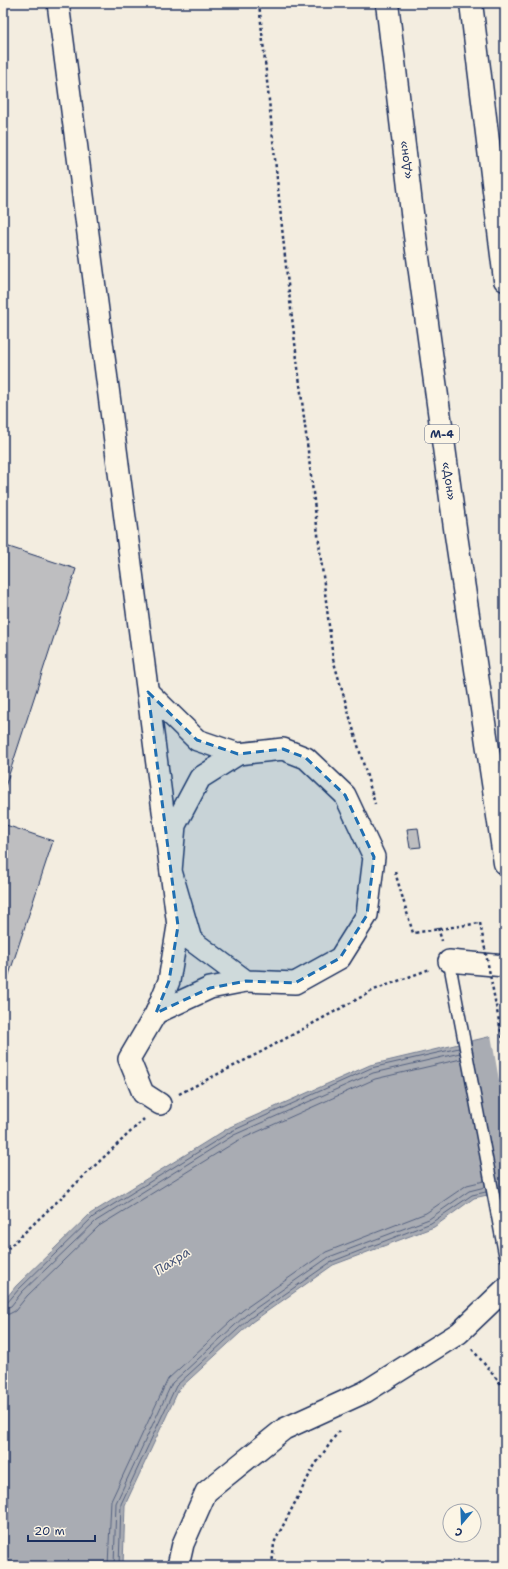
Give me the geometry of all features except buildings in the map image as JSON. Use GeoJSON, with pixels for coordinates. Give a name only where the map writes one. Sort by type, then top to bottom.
{"type":"FeatureCollection","features":[{"type":"Feature","properties":{"kind":"highway","name":"«Дон»"},"geometry":{"type":"LineString","coordinates":[[387,3],[413,221],[456,535],[505,863]]}},
{"type":"Feature","properties":{"kind":"highway"},"geometry":{"type":"LineString","coordinates":[[471,3],[505,280]]}},
{"type":"Feature","properties":{"kind":"street"},"geometry":{"type":"LineString","coordinates":[[58,3],[178,926],[169,981],[156,1013],[129,1059],[143,1093],[160,1104]]}},
{"type":"Feature","properties":{"kind":"street"},"geometry":{"type":"LineString","coordinates":[[148,692],[197,740],[238,754],[283,749],[306,758],[345,795],[374,857],[367,915],[340,958],[295,983],[246,981],[210,988],[156,1013]]}},
{"type":"Feature","properties":{"kind":"street"},"geometry":{"type":"LineString","coordinates":[[238,754],[200,778],[175,825],[171,871],[191,940],[246,981]]}},
{"type":"Feature","properties":{"kind":"street"},"geometry":{"type":"LineString","coordinates":[[449,961],[505,966]]}},
{"type":"Feature","properties":{"kind":"street"},"geometry":{"type":"LineString","coordinates":[[178,1566],[183,1544],[206,1492],[284,1429],[365,1392],[459,1333],[505,1288]]}},
{"type":"Feature","properties":{"kind":"lane"},"geometry":{"type":"LineString","coordinates":[[449,961],[505,1256]]}},
{"type":"Feature","properties":{"kind":"path"},"geometry":{"type":"LineString","coordinates":[[259,3],[287,276],[333,659],[378,811]]}},
{"type":"Feature","properties":{"kind":"path"},"geometry":{"type":"LineString","coordinates":[[393,864],[413,933],[480,923],[505,1052]]}},
{"type":"Feature","properties":{"kind":"path"},"geometry":{"type":"LineString","coordinates":[[3,1254],[160,1104],[261,1052],[374,990],[449,961]]}},
{"type":"Feature","properties":{"kind":"path"},"geometry":{"type":"LineString","coordinates":[[459,1333],[505,1389]]}},
{"type":"Feature","properties":{"kind":"path"},"geometry":{"type":"LineString","coordinates":[[272,1566],[274,1543],[313,1468],[344,1424]]}},
{"type":"Feature","properties":{"kind":"highlighted area"},"geometry":{"type":"Polygon","coordinates":[[[148,692],[197,740],[238,754],[283,749],[306,758],[345,795],[374,857],[367,915],[340,958],[295,983],[246,981],[210,988],[156,1013],[169,981],[178,926],[148,692]]]}},
{"type":"Feature","properties":{"kind":"water","name":"Пахра"},"geometry":{"type":"Polygon","coordinates":[[[505,1033],[505,1191],[474,1198],[434,1227],[333,1265],[252,1322],[179,1389],[125,1505],[123,1566],[3,1566],[3,1302],[16,1286],[90,1214],[230,1127],[370,1065],[505,1033]]]}},
{"type":"Feature","properties":{"kind":"pier"},"geometry":{"type":"Polygon","coordinates":[[[505,1031],[505,1114],[491,1035],[505,1031]]]}}]}
